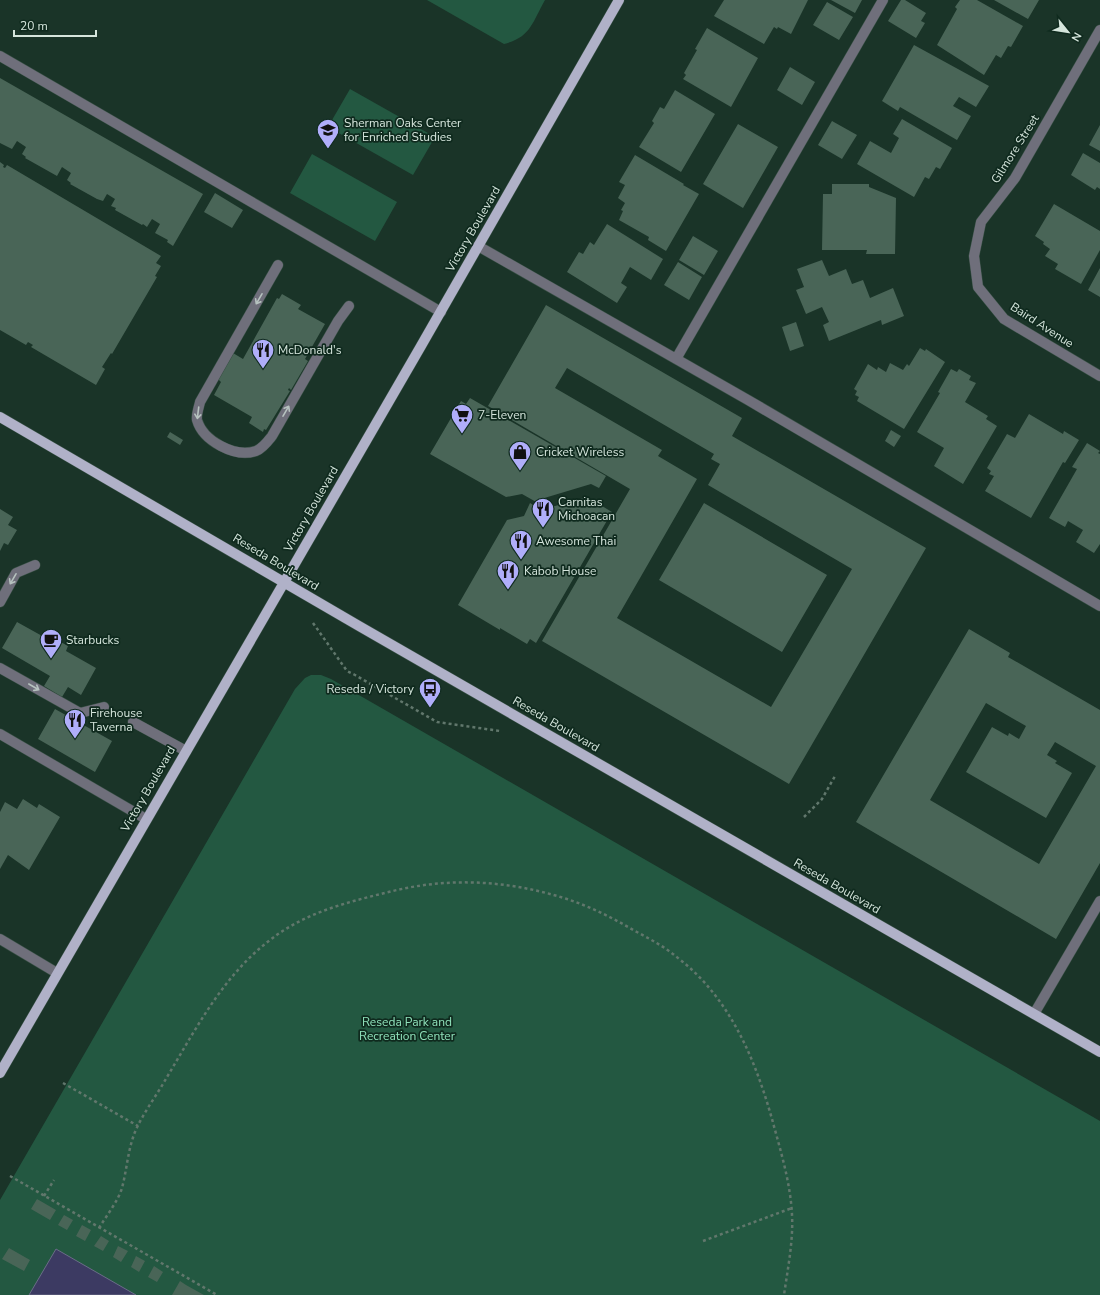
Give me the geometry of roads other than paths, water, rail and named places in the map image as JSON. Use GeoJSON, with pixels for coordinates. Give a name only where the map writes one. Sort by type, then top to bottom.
{"type":"FeatureCollection","features":[{"type":"Feature","properties":{"kind":"main road","name":"Victory Boulevard"},"geometry":{"type":"LineString","coordinates":[[0,1072],[441,312],[619,0]]}},
{"type":"Feature","properties":{"kind":"main road","name":"Reseda Boulevard"},"geometry":{"type":"LineString","coordinates":[[0,417],[1100,1052]]}},
{"type":"Feature","properties":{"kind":"street"},"geometry":{"type":"LineString","coordinates":[[676,359],[883,0]]}},
{"type":"Feature","properties":{"kind":"street","name":"Gilmore Street"},"geometry":{"type":"LineString","coordinates":[[978,287],[974,256],[981,222],[1015,178],[1100,30]]}},
{"type":"Feature","properties":{"kind":"street"},"geometry":{"type":"LineString","coordinates":[[0,56],[441,312]]}},
{"type":"Feature","properties":{"kind":"street"},"geometry":{"type":"LineString","coordinates":[[478,246],[676,359],[1100,606]]}},
{"type":"Feature","properties":{"kind":"street"},"geometry":{"type":"LineString","coordinates":[[278,265],[200,402],[196,418],[203,433],[224,448],[240,452],[256,451],[272,436],[338,321],[349,306]]}},
{"type":"Feature","properties":{"kind":"street","name":"Baird Avenue"},"geometry":{"type":"LineString","coordinates":[[978,287],[1004,319],[1100,376]]}},
{"type":"Feature","properties":{"kind":"street"},"geometry":{"type":"LineString","coordinates":[[0,602],[16,573],[35,565]]}},
{"type":"Feature","properties":{"kind":"street"},"geometry":{"type":"LineString","coordinates":[[0,668],[80,713],[104,707]]}},
{"type":"Feature","properties":{"kind":"street"},"geometry":{"type":"LineString","coordinates":[[133,722],[186,751]]}},
{"type":"Feature","properties":{"kind":"street"},"geometry":{"type":"LineString","coordinates":[[0,734],[146,818]]}},
{"type":"Feature","properties":{"kind":"street"},"geometry":{"type":"LineString","coordinates":[[1034,1014],[1100,901]]}},
{"type":"Feature","properties":{"kind":"street"},"geometry":{"type":"LineString","coordinates":[[0,939],[57,973]]}},
{"type":"Feature","properties":{"kind":"place","name":"Sherman Oaks Center for Enriched Studies"},"geometry":{"type":"Point","coordinates":[328,150]}},
{"type":"Feature","properties":{"kind":"place","name":"McDonald's"},"geometry":{"type":"Point","coordinates":[263,370]}},
{"type":"Feature","properties":{"kind":"place","name":"7-Eleven"},"geometry":{"type":"Point","coordinates":[462,434]}},
{"type":"Feature","properties":{"kind":"place","name":"Cricket Wireless"},"geometry":{"type":"Point","coordinates":[520,472]}},
{"type":"Feature","properties":{"kind":"place","name":"Carnitas Michoacan"},"geometry":{"type":"Point","coordinates":[543,528]}},
{"type":"Feature","properties":{"kind":"place","name":"Awesome Thai"},"geometry":{"type":"Point","coordinates":[521,560]}},
{"type":"Feature","properties":{"kind":"place","name":"Kabob House"},"geometry":{"type":"Point","coordinates":[508,590]}},
{"type":"Feature","properties":{"kind":"place","name":"Starbucks"},"geometry":{"type":"Point","coordinates":[51,660]}},
{"type":"Feature","properties":{"kind":"place","name":"Reseda / Victory"},"geometry":{"type":"Point","coordinates":[430,708]}},
{"type":"Feature","properties":{"kind":"place","name":"Firehouse Taverna"},"geometry":{"type":"Point","coordinates":[75,740]}},
{"type":"Feature","properties":{"kind":"park label","name":"Reseda Park and Recreation Center"},"geometry":{"type":"Point","coordinates":[407,1029]}}]}
